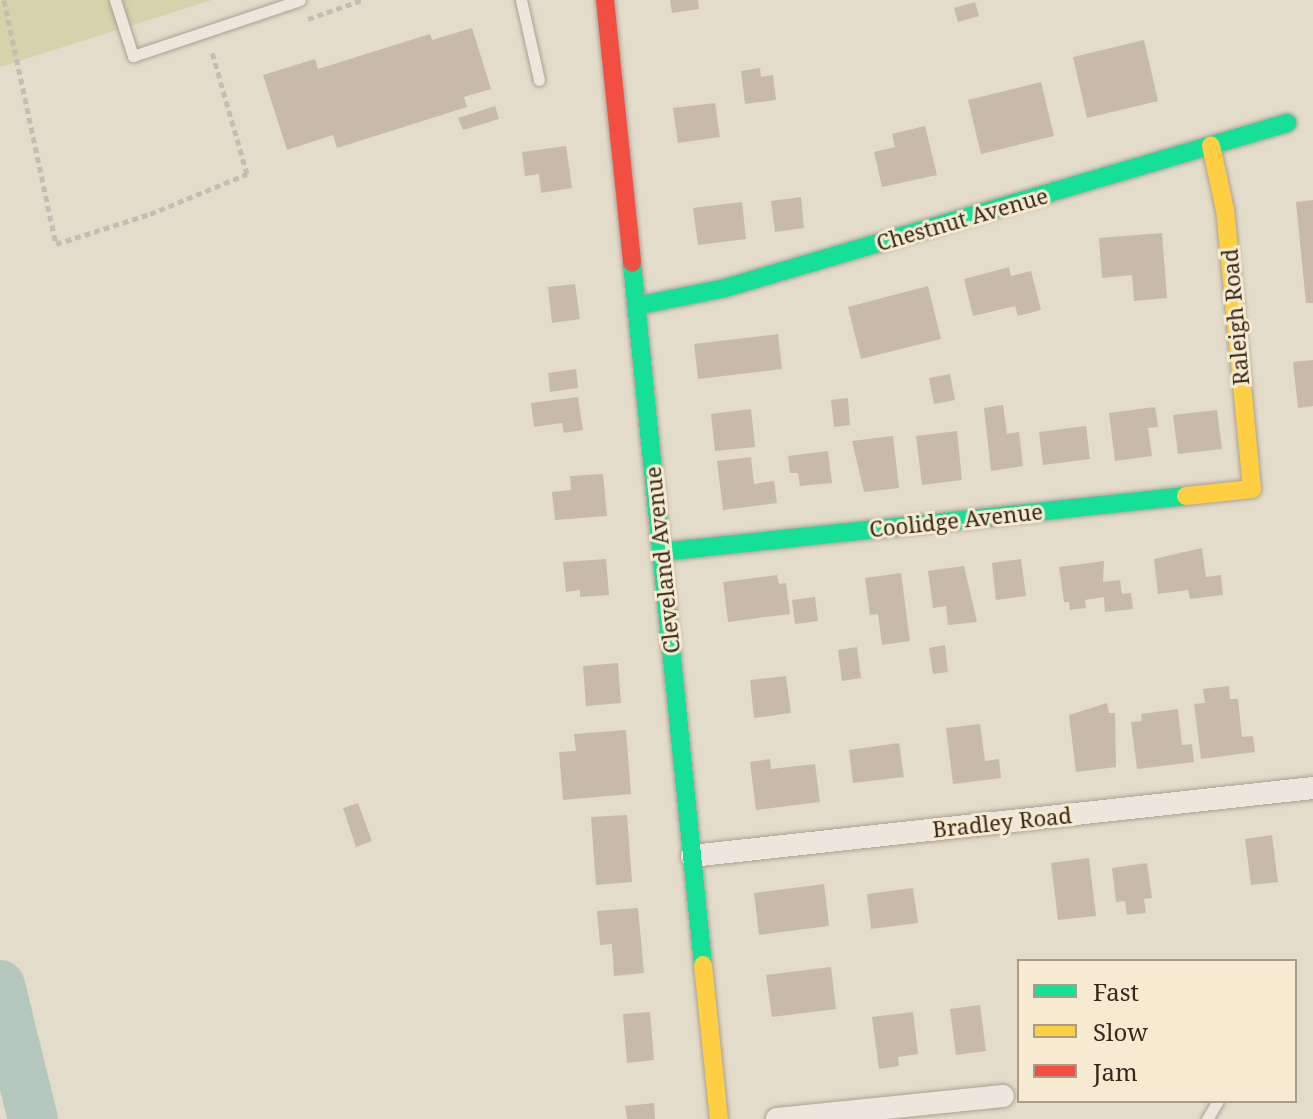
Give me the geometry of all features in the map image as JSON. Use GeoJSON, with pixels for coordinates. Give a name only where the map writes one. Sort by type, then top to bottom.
{"type":"FeatureCollection","features":[{"type":"Feature","properties":{"kind":"street","name":"Cleveland Avenue"},"geometry":{"type":"LineString","coordinates":[[605,0],[719,1119]]}},
{"type":"Feature","properties":{"kind":"street","name":"Chestnut Avenue"},"geometry":{"type":"LineString","coordinates":[[636,306],[725,288],[1287,123]]}},
{"type":"Feature","properties":{"kind":"street","name":"Raleigh Road"},"geometry":{"type":"LineString","coordinates":[[1211,146],[1225,210],[1252,489]]}},
{"type":"Feature","properties":{"kind":"street","name":"Coolidge Avenue"},"geometry":{"type":"LineString","coordinates":[[661,552],[1252,489]]}},
{"type":"Feature","properties":{"kind":"street","name":"Bradley Road"},"geometry":{"type":"LineString","coordinates":[[692,856],[1313,788]]}},
{"type":"Feature","properties":{"kind":"street"},"geometry":{"type":"LineString","coordinates":[[777,1119],[1003,1096]]}},
{"type":"Feature","properties":{"kind":"lane"},"geometry":{"type":"LineString","coordinates":[[115,0],[133,56],[300,0]]}},
{"type":"Feature","properties":{"kind":"lane"},"geometry":{"type":"LineString","coordinates":[[521,0],[539,80]]}},
{"type":"Feature","properties":{"kind":"path"},"geometry":{"type":"LineString","coordinates":[[4,0],[56,244],[150,214],[247,174],[208,53]]}},
{"type":"Feature","properties":{"kind":"green space"},"geometry":{"type":"Polygon","coordinates":[[[0,0],[212,0],[0,67],[0,0]]]}},
{"type":"Feature","properties":{"kind":"building"},"geometry":{"type":"Polygon","coordinates":[[[670,0],[698,0],[699,9],[672,13],[670,0]]]}},
{"type":"Feature","properties":{"kind":"building"},"geometry":{"type":"Polygon","coordinates":[[[975,2],[979,16],[958,22],[954,8],[975,2]]]}},
{"type":"Feature","properties":{"kind":"building"},"geometry":{"type":"Polygon","coordinates":[[[472,28],[491,89],[464,97],[467,107],[337,148],[333,135],[287,150],[263,75],[315,59],[318,69],[430,34],[432,40],[472,28]]]}},
{"type":"Feature","properties":{"kind":"building"},"geometry":{"type":"Polygon","coordinates":[[[1144,40],[1158,101],[1087,118],[1073,57],[1144,40]]]}},
{"type":"Feature","properties":{"kind":"building"},"geometry":{"type":"Polygon","coordinates":[[[760,68],[761,77],[773,75],[776,100],[745,104],[741,71],[760,68]]]}},
{"type":"Feature","properties":{"kind":"building"},"geometry":{"type":"Polygon","coordinates":[[[1041,82],[1054,136],[981,154],[968,100],[1041,82]]]}},
{"type":"Feature","properties":{"kind":"building"},"geometry":{"type":"Polygon","coordinates":[[[715,103],[720,137],[678,143],[673,108],[715,103]]]}},
{"type":"Feature","properties":{"kind":"building"},"geometry":{"type":"Polygon","coordinates":[[[495,106],[499,119],[463,130],[458,118],[495,106]]]}},
{"type":"Feature","properties":{"kind":"building"},"geometry":{"type":"Polygon","coordinates":[[[925,126],[937,175],[882,187],[874,152],[895,147],[892,134],[925,126]]]}},
{"type":"Feature","properties":{"kind":"building"},"geometry":{"type":"Polygon","coordinates":[[[566,146],[572,188],[541,193],[539,174],[525,176],[522,152],[566,146]]]}},
{"type":"Feature","properties":{"kind":"building"},"geometry":{"type":"Polygon","coordinates":[[[801,197],[804,228],[775,232],[771,201],[801,197]]]}},
{"type":"Feature","properties":{"kind":"building"},"geometry":{"type":"Polygon","coordinates":[[[1313,200],[1313,303],[1306,303],[1296,202],[1313,200]]]}},
{"type":"Feature","properties":{"kind":"building"},"geometry":{"type":"Polygon","coordinates":[[[742,202],[746,239],[698,245],[693,208],[742,202]]]}},
{"type":"Feature","properties":{"kind":"building"},"geometry":{"type":"Polygon","coordinates":[[[1162,233],[1167,298],[1134,301],[1132,275],[1102,278],[1099,238],[1162,233]]]}},
{"type":"Feature","properties":{"kind":"building"},"geometry":{"type":"Polygon","coordinates":[[[1009,267],[1011,276],[1031,271],[1041,310],[1018,316],[1015,306],[973,316],[964,279],[1009,267]]]}},
{"type":"Feature","properties":{"kind":"building"},"geometry":{"type":"Polygon","coordinates":[[[575,284],[580,319],[552,323],[548,287],[575,284]]]}},
{"type":"Feature","properties":{"kind":"building"},"geometry":{"type":"Polygon","coordinates":[[[928,286],[941,339],[861,359],[848,307],[928,286]]]}},
{"type":"Feature","properties":{"kind":"building"},"geometry":{"type":"Polygon","coordinates":[[[778,334],[782,369],[698,379],[694,344],[778,334]]]}},
{"type":"Feature","properties":{"kind":"building"},"geometry":{"type":"Polygon","coordinates":[[[1313,360],[1313,406],[1298,408],[1293,362],[1313,360]]]}},
{"type":"Feature","properties":{"kind":"building"},"geometry":{"type":"Polygon","coordinates":[[[576,369],[578,388],[550,392],[548,373],[576,369]]]}},
{"type":"Feature","properties":{"kind":"building"},"geometry":{"type":"Polygon","coordinates":[[[950,374],[955,400],[934,404],[929,378],[950,374]]]}},
{"type":"Feature","properties":{"kind":"building"},"geometry":{"type":"Polygon","coordinates":[[[578,397],[583,430],[564,433],[562,423],[534,427],[531,403],[578,397]]]}},
{"type":"Feature","properties":{"kind":"building"},"geometry":{"type":"Polygon","coordinates":[[[848,398],[850,425],[834,427],[831,400],[848,398]]]}},
{"type":"Feature","properties":{"kind":"building"},"geometry":{"type":"Polygon","coordinates":[[[1003,405],[1007,434],[1019,432],[1023,466],[991,471],[984,408],[1003,405]]]}},
{"type":"Feature","properties":{"kind":"building"},"geometry":{"type":"Polygon","coordinates":[[[1155,407],[1158,427],[1148,428],[1152,456],[1115,461],[1109,413],[1155,407]]]}},
{"type":"Feature","properties":{"kind":"building"},"geometry":{"type":"Polygon","coordinates":[[[751,409],[755,447],[715,451],[711,414],[751,409]]]}},
{"type":"Feature","properties":{"kind":"building"},"geometry":{"type":"Polygon","coordinates":[[[1217,410],[1222,449],[1178,454],[1173,415],[1217,410]]]}},
{"type":"Feature","properties":{"kind":"building"},"geometry":{"type":"Polygon","coordinates":[[[1086,426],[1090,459],[1043,465],[1039,432],[1086,426]]]}},
{"type":"Feature","properties":{"kind":"building"},"geometry":{"type":"Polygon","coordinates":[[[957,431],[962,480],[922,485],[916,436],[957,431]]]}},
{"type":"Feature","properties":{"kind":"building"},"geometry":{"type":"Polygon","coordinates":[[[893,436],[899,488],[864,492],[852,441],[893,436]]]}},
{"type":"Feature","properties":{"kind":"building"},"geometry":{"type":"Polygon","coordinates":[[[828,451],[832,483],[800,486],[798,473],[790,473],[788,456],[828,451]]]}},
{"type":"Feature","properties":{"kind":"building"},"geometry":{"type":"Polygon","coordinates":[[[751,457],[754,484],[774,481],[777,503],[723,510],[717,461],[751,457]]]}},
{"type":"Feature","properties":{"kind":"building"},"geometry":{"type":"Polygon","coordinates":[[[603,474],[607,516],[555,520],[552,492],[571,490],[570,476],[603,474]]]}},
{"type":"Feature","properties":{"kind":"building"},"geometry":{"type":"Polygon","coordinates":[[[1202,548],[1206,577],[1221,575],[1223,595],[1190,599],[1188,590],[1158,594],[1154,559],[1202,548]]]}},
{"type":"Feature","properties":{"kind":"building"},"geometry":{"type":"Polygon","coordinates":[[[606,559],[609,595],[580,597],[580,590],[566,592],[563,562],[606,559]]]}},
{"type":"Feature","properties":{"kind":"building"},"geometry":{"type":"Polygon","coordinates":[[[1021,559],[1026,596],[996,600],[992,563],[1021,559]]]}},
{"type":"Feature","properties":{"kind":"building"},"geometry":{"type":"Polygon","coordinates":[[[1104,561],[1103,582],[1120,580],[1122,594],[1131,593],[1133,609],[1105,612],[1104,597],[1085,600],[1086,608],[1070,610],[1069,602],[1064,602],[1059,567],[1104,561]]]}},
{"type":"Feature","properties":{"kind":"building"},"geometry":{"type":"Polygon","coordinates":[[[964,566],[977,622],[948,625],[946,606],[933,608],[928,571],[964,566]]]}},
{"type":"Feature","properties":{"kind":"building"},"geometry":{"type":"Polygon","coordinates":[[[901,573],[910,641],[882,645],[878,614],[870,615],[865,578],[901,573]]]}},
{"type":"Feature","properties":{"kind":"building"},"geometry":{"type":"Polygon","coordinates":[[[777,575],[779,584],[786,583],[790,614],[728,622],[723,582],[777,575]]]}},
{"type":"Feature","properties":{"kind":"building"},"geometry":{"type":"Polygon","coordinates":[[[815,597],[818,621],[795,624],[792,600],[815,597]]]}},
{"type":"Feature","properties":{"kind":"building"},"geometry":{"type":"Polygon","coordinates":[[[945,645],[948,672],[933,674],[929,648],[945,645]]]}},
{"type":"Feature","properties":{"kind":"building"},"geometry":{"type":"Polygon","coordinates":[[[857,647],[861,678],[842,681],[838,650],[857,647]]]}},
{"type":"Feature","properties":{"kind":"building"},"geometry":{"type":"Polygon","coordinates":[[[618,663],[621,703],[586,706],[583,666],[618,663]]]}},
{"type":"Feature","properties":{"kind":"building"},"geometry":{"type":"Polygon","coordinates":[[[786,676],[791,713],[754,718],[750,680],[786,676]]]}},
{"type":"Feature","properties":{"kind":"building"},"geometry":{"type":"Polygon","coordinates":[[[1229,686],[1230,699],[1238,699],[1242,737],[1253,736],[1255,752],[1201,759],[1194,704],[1205,703],[1203,689],[1229,686]]]}},
{"type":"Feature","properties":{"kind":"building"},"geometry":{"type":"Polygon","coordinates":[[[1107,703],[1109,713],[1115,713],[1116,767],[1076,772],[1069,715],[1107,703]]]}},
{"type":"Feature","properties":{"kind":"building"},"geometry":{"type":"Polygon","coordinates":[[[1178,709],[1182,745],[1192,744],[1194,762],[1137,769],[1131,722],[1142,721],[1141,714],[1178,709]]]}},
{"type":"Feature","properties":{"kind":"building"},"geometry":{"type":"Polygon","coordinates":[[[980,724],[985,761],[999,759],[1001,778],[953,784],[946,728],[980,724]]]}},
{"type":"Feature","properties":{"kind":"building"},"geometry":{"type":"Polygon","coordinates":[[[626,730],[631,794],[563,800],[559,752],[576,751],[574,734],[626,730]]]}},
{"type":"Feature","properties":{"kind":"building"},"geometry":{"type":"Polygon","coordinates":[[[899,743],[904,777],[853,783],[849,750],[899,743]]]}},
{"type":"Feature","properties":{"kind":"building"},"geometry":{"type":"Polygon","coordinates":[[[770,759],[771,769],[815,764],[820,802],[756,810],[750,762],[770,759]]]}},
{"type":"Feature","properties":{"kind":"building"},"geometry":{"type":"Polygon","coordinates":[[[358,803],[372,841],[356,847],[343,808],[358,803]]]}},
{"type":"Feature","properties":{"kind":"building"},"geometry":{"type":"Polygon","coordinates":[[[627,815],[632,882],[596,885],[591,817],[627,815]]]}},
{"type":"Feature","properties":{"kind":"building"},"geometry":{"type":"Polygon","coordinates":[[[1272,835],[1278,882],[1251,885],[1245,839],[1272,835]]]}},
{"type":"Feature","properties":{"kind":"building"},"geometry":{"type":"Polygon","coordinates":[[[1089,858],[1096,916],[1058,920],[1051,863],[1089,858]]]}},
{"type":"Feature","properties":{"kind":"building"},"geometry":{"type":"Polygon","coordinates":[[[1147,863],[1152,898],[1144,899],[1146,913],[1127,915],[1125,901],[1116,902],[1112,868],[1147,863]]]}},
{"type":"Feature","properties":{"kind":"building"},"geometry":{"type":"Polygon","coordinates":[[[824,884],[829,926],[759,935],[754,893],[824,884]]]}},
{"type":"Feature","properties":{"kind":"building"},"geometry":{"type":"Polygon","coordinates":[[[913,888],[918,923],[871,929],[867,894],[913,888]]]}},
{"type":"Feature","properties":{"kind":"building"},"geometry":{"type":"Polygon","coordinates":[[[638,908],[644,973],[614,976],[612,944],[600,945],[597,911],[638,908]]]}},
{"type":"Feature","properties":{"kind":"building"},"geometry":{"type":"Polygon","coordinates":[[[831,967],[836,1009],[772,1017],[766,975],[831,967]]]}},
{"type":"Feature","properties":{"kind":"building"},"geometry":{"type":"Polygon","coordinates":[[[980,1005],[986,1051],[956,1055],[950,1009],[980,1005]]]}},
{"type":"Feature","properties":{"kind":"building"},"geometry":{"type":"Polygon","coordinates":[[[650,1012],[654,1060],[627,1063],[623,1014],[650,1012]]]}},
{"type":"Feature","properties":{"kind":"building"},"geometry":{"type":"Polygon","coordinates":[[[913,1012],[918,1054],[898,1057],[899,1066],[879,1069],[872,1017],[913,1012]]]}},
{"type":"Feature","properties":{"kind":"building"},"geometry":{"type":"Polygon","coordinates":[[[654,1103],[655,1119],[627,1119],[625,1106],[654,1103]]]}},
{"type":"Feature","properties":{"kind":"waterway"},"geometry":{"type":"LineString","coordinates":[[0,985],[33,1119]]}},
{"type":"Feature","properties":{"kind":"traffic: fast"},"geometry":{"type":"LineString","coordinates":[[636,306],[725,288],[1287,123]]}},
{"type":"Feature","properties":{"kind":"traffic: fast"},"geometry":{"type":"LineString","coordinates":[[632,263],[703,965]]}},
{"type":"Feature","properties":{"kind":"traffic: fast"},"geometry":{"type":"LineString","coordinates":[[661,552],[1186,496]]}},
{"type":"Feature","properties":{"kind":"traffic: slow"},"geometry":{"type":"LineString","coordinates":[[1186,496],[1252,489],[1225,210],[1211,146]]}},
{"type":"Feature","properties":{"kind":"traffic: slow"},"geometry":{"type":"LineString","coordinates":[[703,965],[719,1119]]}},
{"type":"Feature","properties":{"kind":"traffic: jam"},"geometry":{"type":"LineString","coordinates":[[605,0],[632,263]]}}]}
